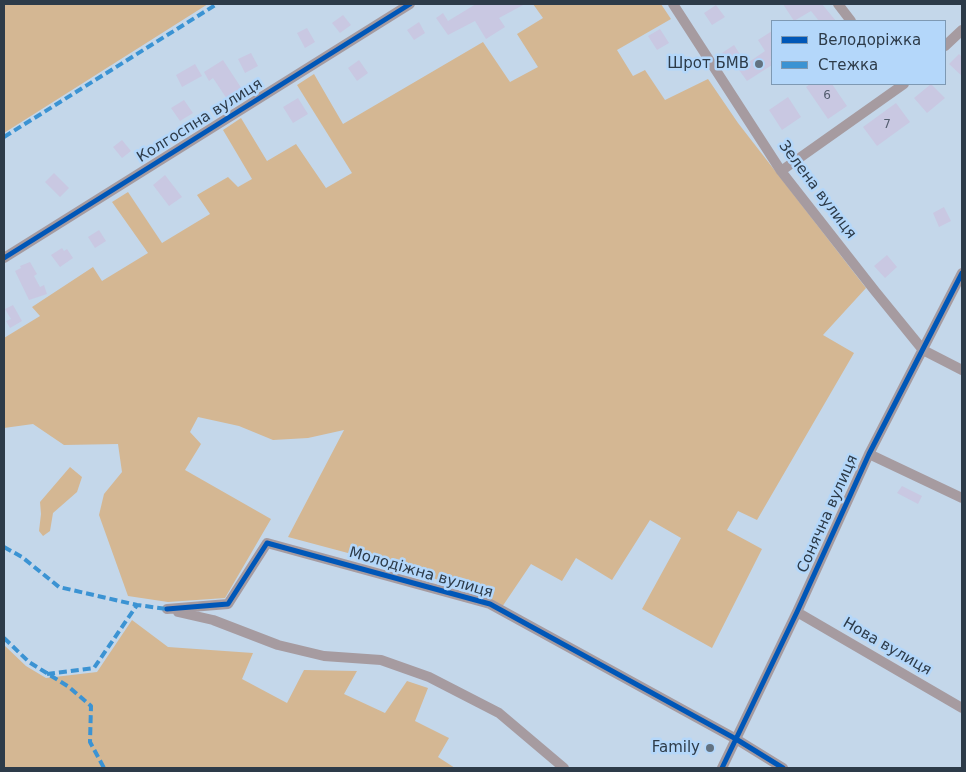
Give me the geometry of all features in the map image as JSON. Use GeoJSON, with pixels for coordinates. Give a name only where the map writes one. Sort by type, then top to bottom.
{"type":"FeatureCollection","features":[{"type":"Feature","properties":{"kind":"street","name":"Колгоспна вулиця"},"geometry":{"type":"LineString","coordinates":[[4,258],[410,4]]}},
{"type":"Feature","properties":{"kind":"street","name":"Зелена вулиця"},"geometry":{"type":"LineString","coordinates":[[673,4],[781,171],[923,350],[962,370]]}},
{"type":"Feature","properties":{"kind":"street"},"geometry":{"type":"LineString","coordinates":[[838,4],[850,20]]}},
{"type":"Feature","properties":{"kind":"street"},"geometry":{"type":"LineString","coordinates":[[946,45],[962,30]]}},
{"type":"Feature","properties":{"kind":"street"},"geometry":{"type":"LineString","coordinates":[[781,171],[900,85]]}},
{"type":"Feature","properties":{"kind":"street","name":"Сонячна вулиця"},"geometry":{"type":"LineString","coordinates":[[722,768],[798,612],[869,454],[962,273]]}},
{"type":"Feature","properties":{"kind":"street"},"geometry":{"type":"LineString","coordinates":[[869,454],[962,498]]}},
{"type":"Feature","properties":{"kind":"street","name":"Молодіжна вулиця"},"geometry":{"type":"LineString","coordinates":[[564,768],[498,713],[429,677],[381,660],[324,656],[278,645],[213,620],[167,609],[228,604],[267,543],[490,604],[736,739],[783,768]]}},
{"type":"Feature","properties":{"kind":"street","name":"Нова вулиця"},"geometry":{"type":"LineString","coordinates":[[798,612],[962,708]]}},
{"type":"Feature","properties":{"kind":"shaded area"},"geometry":{"type":"Polygon","coordinates":[[[4,4],[208,4],[4,133],[4,4]]]}},
{"type":"Feature","properties":{"kind":"shaded area"},"geometry":{"type":"Polygon","coordinates":[[[533,4],[661,4],[671,19],[617,50],[633,76],[645,70],[665,100],[708,79],[738,123],[866,288],[823,335],[854,353],[757,520],[738,511],[727,530],[762,549],[712,648],[642,609],[681,538],[650,520],[612,580],[576,558],[562,581],[531,564],[502,607],[419,572],[288,537],[344,430],[308,438],[273,440],[239,426],[198,417],[190,432],[201,444],[185,470],[271,519],[225,598],[168,602],[128,596],[99,515],[104,494],[122,472],[118,444],[64,445],[33,424],[4,428],[4,338],[40,316],[32,307],[93,267],[102,281],[148,253],[112,202],[128,192],[162,243],[210,214],[197,195],[228,177],[238,187],[252,179],[223,130],[241,118],[267,161],[296,144],[326,188],[352,173],[297,85],[314,74],[343,124],[483,42],[510,82],[538,67],[517,34],[543,18],[533,4]]]}},
{"type":"Feature","properties":{"kind":"shaded area"},"geometry":{"type":"Polygon","coordinates":[[[70,467],[82,477],[77,492],[53,513],[50,531],[43,536],[39,531],[40,502],[70,467]]]}},
{"type":"Feature","properties":{"kind":"shaded area"},"geometry":{"type":"Polygon","coordinates":[[[132,620],[168,647],[253,653],[242,679],[287,703],[304,670],[357,671],[344,694],[385,713],[407,681],[428,688],[415,721],[449,738],[438,757],[455,768],[4,768],[4,645],[26,666],[46,678],[97,672],[132,620]]]}},
{"type":"Feature","properties":{"kind":"building"},"geometry":{"type":"Polygon","coordinates":[[[476,4],[525,4],[499,18],[505,27],[486,39],[475,21],[448,35],[436,18],[443,13],[448,21],[476,4]]]}},
{"type":"Feature","properties":{"kind":"building"},"geometry":{"type":"Polygon","coordinates":[[[783,4],[822,4],[835,20],[818,20],[811,11],[793,20],[783,4]]]}},
{"type":"Feature","properties":{"kind":"building"},"geometry":{"type":"Polygon","coordinates":[[[716,5],[725,17],[712,25],[704,13],[716,5]]]}},
{"type":"Feature","properties":{"kind":"building"},"geometry":{"type":"Polygon","coordinates":[[[343,15],[351,25],[340,33],[332,23],[343,15]]]}},
{"type":"Feature","properties":{"kind":"building"},"geometry":{"type":"Polygon","coordinates":[[[419,22],[425,33],[414,40],[407,30],[419,22]]]}},
{"type":"Feature","properties":{"kind":"building"},"geometry":{"type":"Polygon","coordinates":[[[307,28],[315,42],[305,48],[297,33],[307,28]]]}},
{"type":"Feature","properties":{"kind":"building"},"geometry":{"type":"Polygon","coordinates":[[[660,29],[669,43],[657,50],[648,36],[660,29]]]}},
{"type":"Feature","properties":{"kind":"building"},"geometry":{"type":"Polygon","coordinates":[[[771,32],[771,66],[747,81],[731,59],[728,61],[722,53],[734,45],[746,64],[765,51],[758,40],[771,32]]]}},
{"type":"Feature","properties":{"kind":"building"},"geometry":{"type":"Polygon","coordinates":[[[251,53],[258,66],[245,73],[238,59],[251,53]]]}},
{"type":"Feature","properties":{"kind":"building"},"geometry":{"type":"Polygon","coordinates":[[[959,54],[962,57],[962,76],[949,64],[959,54]]]}},
{"type":"Feature","properties":{"kind":"building"},"geometry":{"type":"Polygon","coordinates":[[[223,60],[242,89],[227,99],[213,78],[209,81],[204,72],[223,60]]]}},
{"type":"Feature","properties":{"kind":"building"},"geometry":{"type":"Polygon","coordinates":[[[359,60],[368,73],[357,81],[348,68],[359,60]]]}},
{"type":"Feature","properties":{"kind":"building"},"geometry":{"type":"Polygon","coordinates":[[[195,64],[202,76],[182,87],[176,75],[195,64]]]}},
{"type":"Feature","properties":{"kind":"building"},"geometry":{"type":"Polygon","coordinates":[[[809,85],[833,85],[847,106],[828,119],[806,87],[809,85]]]}},
{"type":"Feature","properties":{"kind":"building"},"geometry":{"type":"Polygon","coordinates":[[[932,85],[945,98],[927,113],[914,98],[932,85]]]}},
{"type":"Feature","properties":{"kind":"building"},"geometry":{"type":"Polygon","coordinates":[[[788,97],[801,117],[782,130],[769,110],[788,97]]]}},
{"type":"Feature","properties":{"kind":"building"},"geometry":{"type":"Polygon","coordinates":[[[298,98],[308,114],[293,123],[283,107],[298,98]]]}},
{"type":"Feature","properties":{"kind":"building"},"geometry":{"type":"Polygon","coordinates":[[[184,100],[193,113],[180,121],[171,108],[184,100]]]}},
{"type":"Feature","properties":{"kind":"building"},"geometry":{"type":"Polygon","coordinates":[[[896,103],[910,122],[877,146],[863,127],[896,103]]]}},
{"type":"Feature","properties":{"kind":"building"},"geometry":{"type":"Polygon","coordinates":[[[122,140],[131,151],[122,158],[113,147],[122,140]]]}},
{"type":"Feature","properties":{"kind":"building"},"geometry":{"type":"Polygon","coordinates":[[[54,173],[69,188],[60,197],[45,182],[54,173]]]}},
{"type":"Feature","properties":{"kind":"building"},"geometry":{"type":"Polygon","coordinates":[[[165,175],[182,197],[169,206],[153,185],[165,175]]]}},
{"type":"Feature","properties":{"kind":"building"},"geometry":{"type":"Polygon","coordinates":[[[944,207],[951,221],[939,227],[933,213],[944,207]]]}},
{"type":"Feature","properties":{"kind":"building"},"geometry":{"type":"Polygon","coordinates":[[[99,230],[106,241],[95,248],[88,237],[99,230]]]}},
{"type":"Feature","properties":{"kind":"building"},"geometry":{"type":"Polygon","coordinates":[[[62,248],[64,251],[67,249],[73,258],[60,267],[51,255],[62,248]]]}},
{"type":"Feature","properties":{"kind":"building"},"geometry":{"type":"Polygon","coordinates":[[[887,255],[897,267],[885,278],[874,266],[887,255]]]}},
{"type":"Feature","properties":{"kind":"building"},"geometry":{"type":"Polygon","coordinates":[[[30,262],[37,274],[34,276],[40,287],[44,285],[47,294],[29,300],[15,271],[21,268],[20,266],[30,262]]]}},
{"type":"Feature","properties":{"kind":"building"},"geometry":{"type":"Polygon","coordinates":[[[13,305],[22,321],[10,328],[6,321],[11,319],[5,309],[13,305]]]}},
{"type":"Feature","properties":{"kind":"building"},"geometry":{"type":"Polygon","coordinates":[[[902,486],[922,496],[918,504],[897,493],[902,486]]]}},
{"type":"Feature","properties":{"kind":"marked path"},"geometry":{"type":"LineString","coordinates":[[4,137],[217,4]]}},
{"type":"Feature","properties":{"kind":"marked path"},"geometry":{"type":"LineString","coordinates":[[4,547],[22,557],[59,587],[137,605]]}},
{"type":"Feature","properties":{"kind":"marked path"},"geometry":{"type":"LineString","coordinates":[[47,674],[94,668],[137,605],[167,609]]}},
{"type":"Feature","properties":{"kind":"marked path"},"geometry":{"type":"LineString","coordinates":[[4,638],[29,662],[69,687],[91,706],[90,742],[104,768]]}},
{"type":"Feature","properties":{"kind":"cycle path"},"geometry":{"type":"LineString","coordinates":[[4,258],[410,4]]}},
{"type":"Feature","properties":{"kind":"cycle path"},"geometry":{"type":"LineString","coordinates":[[722,768],[797,612],[869,454],[962,273]]}},
{"type":"Feature","properties":{"kind":"cycle path"},"geometry":{"type":"LineString","coordinates":[[167,609],[228,604],[267,543],[490,604],[736,739],[783,768]]}},
{"type":"Feature","properties":{"kind":"place","name":"Шрот БМВ"},"geometry":{"type":"Point","coordinates":[759,64]}},
{"type":"Feature","properties":{"kind":"place","name":"Family"},"geometry":{"type":"Point","coordinates":[710,748]}}]}
